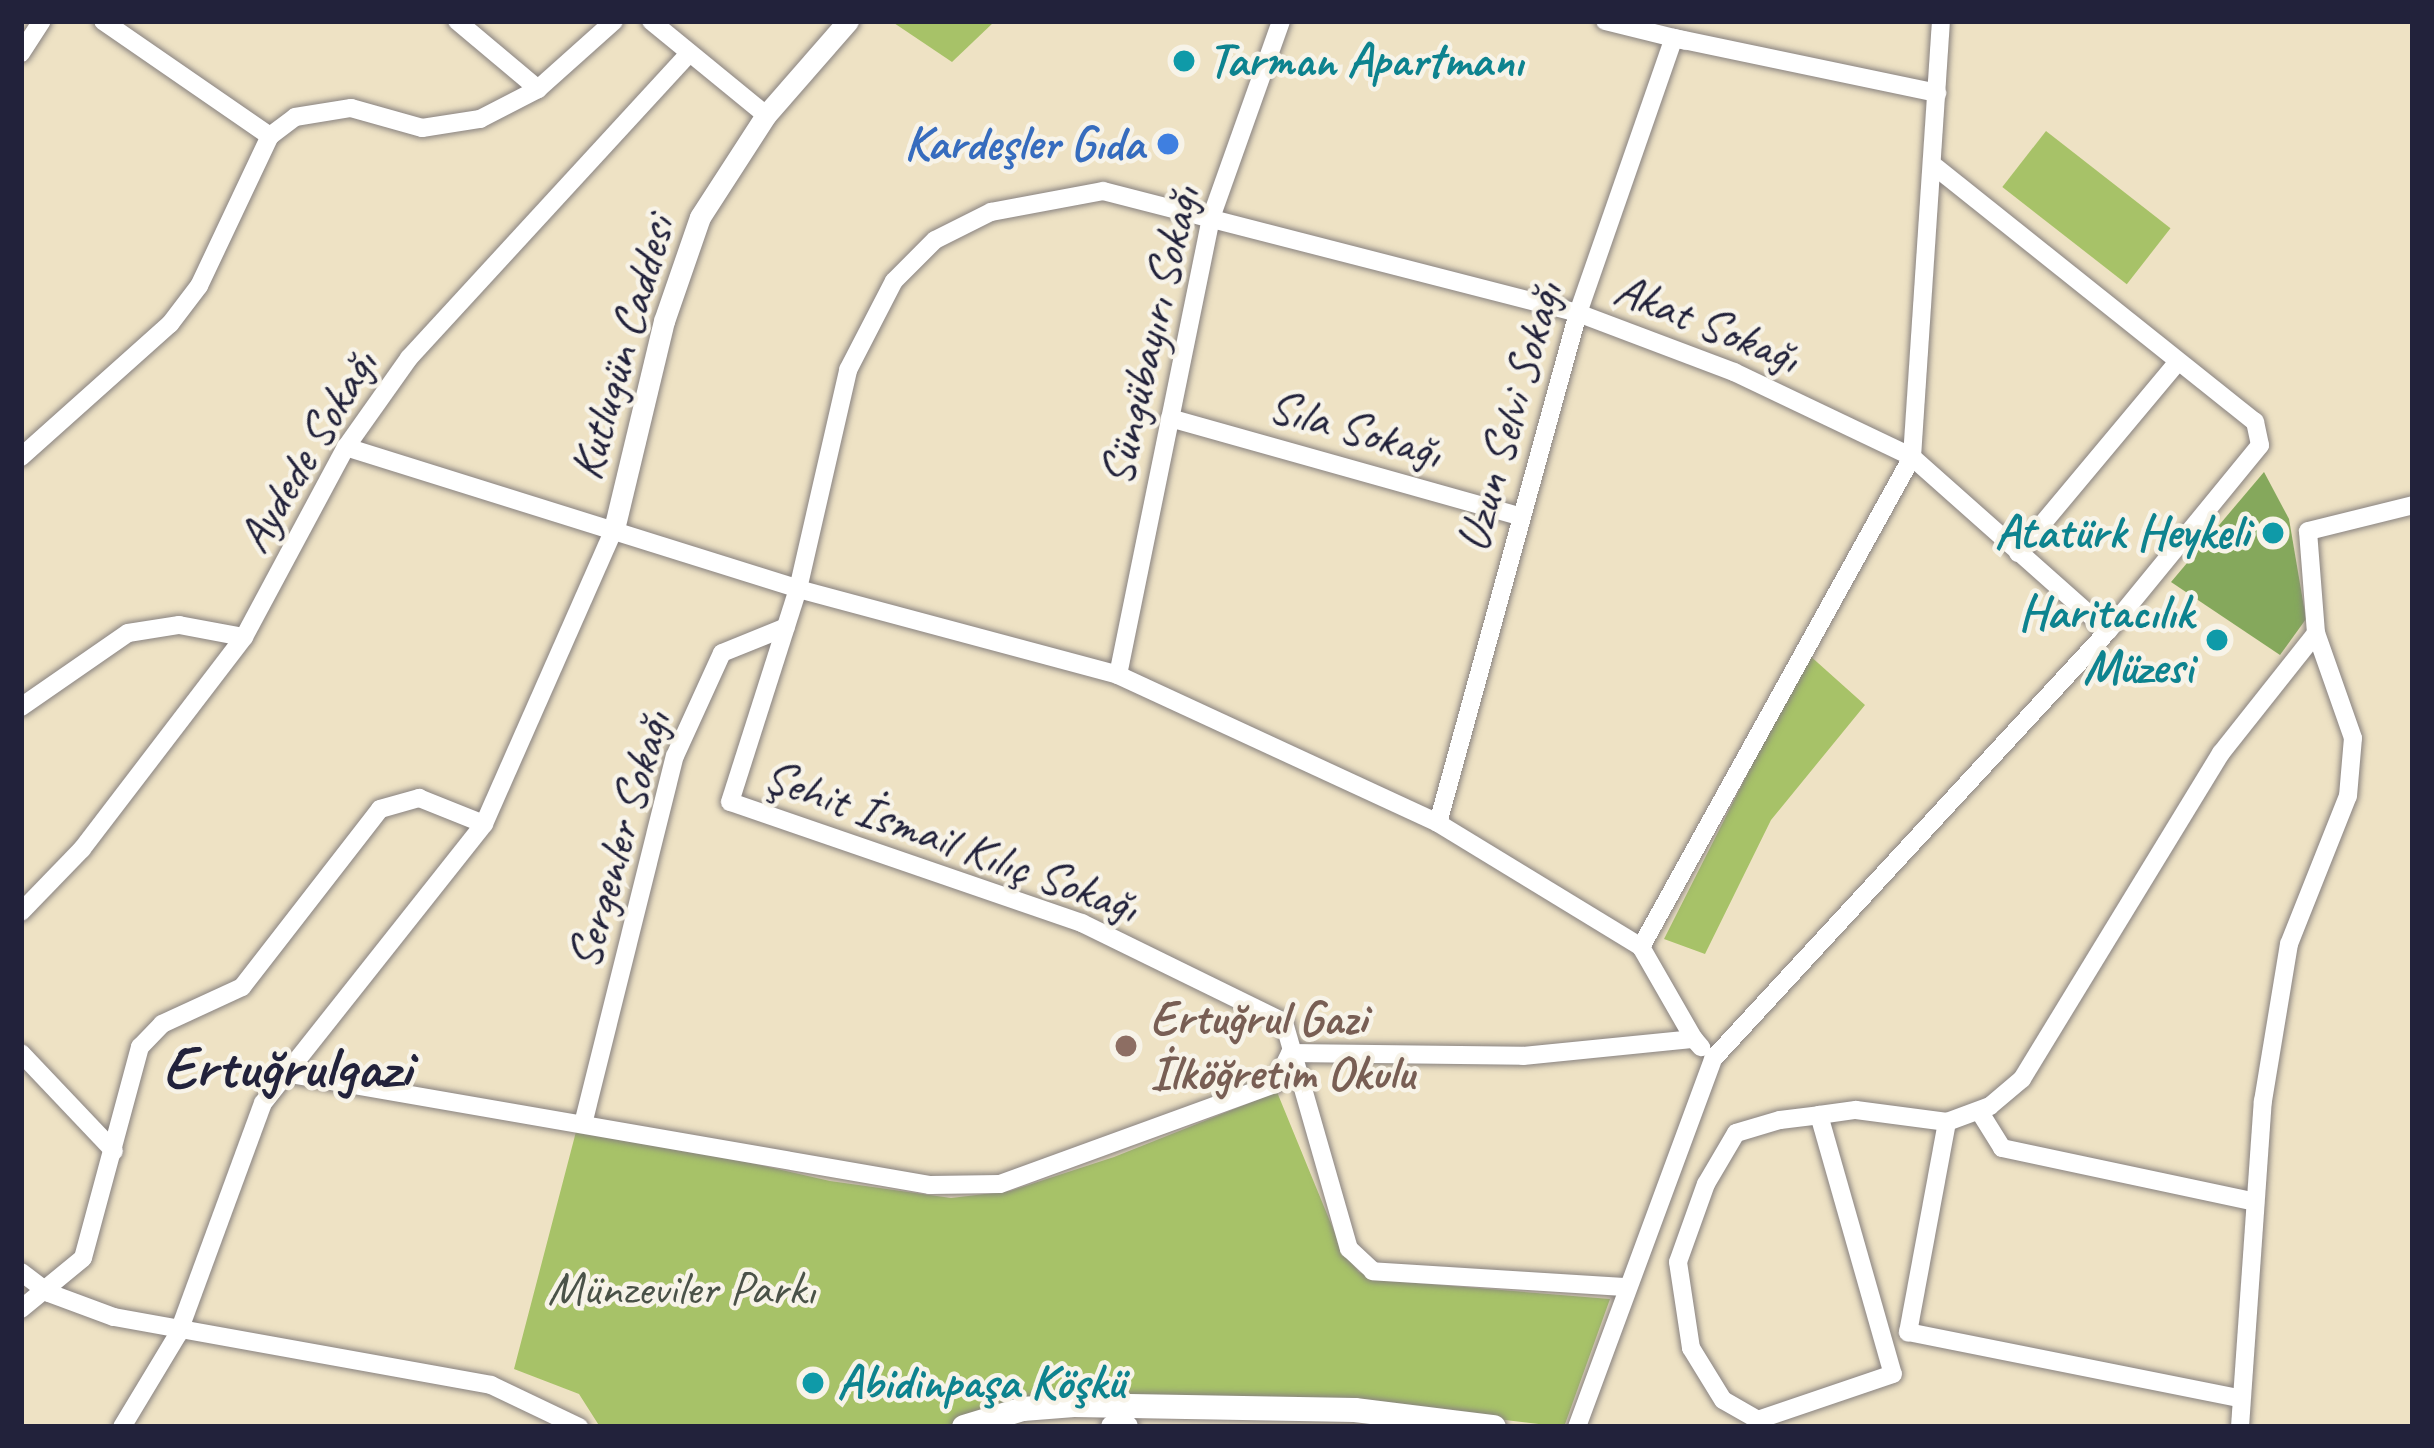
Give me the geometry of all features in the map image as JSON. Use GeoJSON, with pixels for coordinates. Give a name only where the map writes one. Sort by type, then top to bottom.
{"type":"FeatureCollection","features":[{"type":"Feature","properties":{"kind":"main road"},"geometry":{"type":"LineString","coordinates":[[964,1427],[1023,1409],[1074,1405],[1355,1410],[1494,1427]]}},
{"type":"Feature","properties":{"kind":"main road"},"geometry":{"type":"LineString","coordinates":[[1113,1427],[1126,1427]]}},
{"type":"Feature","properties":{"kind":"street"},"geometry":{"type":"LineString","coordinates":[[21,53],[42,21]]}},
{"type":"Feature","properties":{"kind":"street"},"geometry":{"type":"LineString","coordinates":[[103,21],[270,136]]}},
{"type":"Feature","properties":{"kind":"street"},"geometry":{"type":"LineString","coordinates":[[457,21],[538,89]]}},
{"type":"Feature","properties":{"kind":"street"},"geometry":{"type":"LineString","coordinates":[[21,457],[170,324],[199,286],[270,136],[295,117],[351,108],[422,128],[481,119],[538,89],[614,21]]}},
{"type":"Feature","properties":{"kind":"street"},"geometry":{"type":"LineString","coordinates":[[651,21],[766,116]]}},
{"type":"Feature","properties":{"kind":"street","name":"Kutlugün Caddesi"},"geometry":{"type":"LineString","coordinates":[[614,529],[664,321],[700,217],[766,116],[848,21]]}},
{"type":"Feature","properties":{"kind":"street","name":"Süngübayırı Sokağı"},"geometry":{"type":"LineString","coordinates":[[1118,675],[1212,214],[1281,21]]}},
{"type":"Feature","properties":{"kind":"street"},"geometry":{"type":"LineString","coordinates":[[1605,21],[1937,93]]}},
{"type":"Feature","properties":{"kind":"street"},"geometry":{"type":"LineString","coordinates":[[1641,947],[1912,457],[1936,167],[1941,21]]}},
{"type":"Feature","properties":{"kind":"street","name":"Uzun Selvi Sokağı"},"geometry":{"type":"LineString","coordinates":[[1438,823],[1577,314],[1674,38]]}},
{"type":"Feature","properties":{"kind":"street","name":"Aydede Sokağı"},"geometry":{"type":"LineString","coordinates":[[21,911],[82,849],[244,637],[346,447],[409,358],[689,53]]}},
{"type":"Feature","properties":{"kind":"street"},"geometry":{"type":"LineString","coordinates":[[1577,1427],[1624,1287],[1713,1059],[2108,631],[2260,445],[2255,422],[2176,364],[1936,167]]}},
{"type":"Feature","properties":{"kind":"street","name":"Akat Sokağı"},"geometry":{"type":"LineString","coordinates":[[798,590],[848,370],[894,281],[934,240],[1037,198],[1103,191],[1212,214],[1390,270],[1577,314],[1733,372],[1912,457],[2108,631]]}},
{"type":"Feature","properties":{"kind":"street"},"geometry":{"type":"LineString","coordinates":[[2018,554],[2176,364]]}},
{"type":"Feature","properties":{"kind":"street","name":"Sıla Sokağı"},"geometry":{"type":"LineString","coordinates":[[1170,418],[1519,516]]}},
{"type":"Feature","properties":{"kind":"street"},"geometry":{"type":"LineString","coordinates":[[346,447],[798,590],[1118,675],[1438,823],[1641,947],[1694,1040],[1713,1059]]}},
{"type":"Feature","properties":{"kind":"street"},"geometry":{"type":"LineString","coordinates":[[2240,1427],[2255,1202],[2289,944],[2348,796],[2353,738],[2316,633],[2308,531],[2413,505]]}},
{"type":"Feature","properties":{"kind":"street"},"geometry":{"type":"LineString","coordinates":[[122,1427],[178,1334],[263,1103],[484,824],[614,529]]}},
{"type":"Feature","properties":{"kind":"street","name":"Şehit İsmail Kılıç Sokağı"},"geometry":{"type":"LineString","coordinates":[[798,590],[730,802],[1082,923],[1284,1022],[1349,1249],[1373,1271],[1624,1287]]}},
{"type":"Feature","properties":{"kind":"street"},"geometry":{"type":"LineString","coordinates":[[21,706],[128,633],[179,626],[244,637]]}},
{"type":"Feature","properties":{"kind":"street","name":"Sergenler Sokağı"},"geometry":{"type":"LineString","coordinates":[[584,1120],[675,756],[722,653],[786,627]]}},
{"type":"Feature","properties":{"kind":"street"},"geometry":{"type":"LineString","coordinates":[[1819,1114],[1893,1374],[1804,1411],[1758,1420],[1723,1400],[1691,1348],[1678,1262],[1706,1184],[1736,1133],[1819,1114],[1856,1110],[1947,1122],[1981,1114],[2022,1079],[2221,753],[2316,633]]}},
{"type":"Feature","properties":{"kind":"street"},"geometry":{"type":"LineString","coordinates":[[21,1310],[49,1293],[83,1258],[140,1047],[162,1024],[242,987],[380,809],[419,798],[484,824]]}},
{"type":"Feature","properties":{"kind":"street"},"geometry":{"type":"LineString","coordinates":[[290,1074],[584,1120],[930,1184],[1000,1184],[1275,1084],[1290,1053],[1523,1057],[1694,1040]]}},
{"type":"Feature","properties":{"kind":"street"},"geometry":{"type":"LineString","coordinates":[[21,1053],[114,1151]]}},
{"type":"Feature","properties":{"kind":"street"},"geometry":{"type":"LineString","coordinates":[[1981,1114],[2002,1148],[2255,1202]]}},
{"type":"Feature","properties":{"kind":"street"},"geometry":{"type":"LineString","coordinates":[[1947,1122],[1908,1332],[2239,1398]]}},
{"type":"Feature","properties":{"kind":"street"},"geometry":{"type":"LineString","coordinates":[[21,1272],[49,1293],[178,1334],[491,1384],[578,1427]]}},
{"type":"Feature","properties":{"kind":"green space"},"geometry":{"type":"Polygon","coordinates":[[[891,21],[995,21],[952,62],[891,21]]]}},
{"type":"Feature","properties":{"kind":"green space"},"geometry":{"type":"Polygon","coordinates":[[[2046,131],[2171,228],[2127,284],[2002,187],[2046,131]]]}},
{"type":"Feature","properties":{"kind":"green space"},"geometry":{"type":"Polygon","coordinates":[[[2264,472],[2289,519],[2306,619],[2280,655],[2171,582],[2264,472]]]}},
{"type":"Feature","properties":{"kind":"green space"},"geometry":{"type":"Polygon","coordinates":[[[1808,654],[1865,705],[1771,820],[1705,954],[1664,939],[1808,654]]]}},
{"type":"Feature","properties":{"kind":"green space","name":"Münzeviler Parkı"},"geometry":{"type":"Polygon","coordinates":[[[1277,1092],[1343,1253],[1359,1272],[1379,1280],[1610,1299],[1564,1427],[1371,1404],[1018,1404],[947,1427],[600,1427],[579,1394],[514,1369],[578,1124],[830,1181],[951,1198],[1010,1191],[1114,1157],[1277,1092]]]}},
{"type":"Feature","properties":{"kind":"place","name":"Tarman Apartmanı"},"geometry":{"type":"Point","coordinates":[1184,61]}},
{"type":"Feature","properties":{"kind":"place","name":"Kardeşler Gıda"},"geometry":{"type":"Point","coordinates":[1168,144]}},
{"type":"Feature","properties":{"kind":"place","name":"Atatürk Heykeli"},"geometry":{"type":"Point","coordinates":[2273,533]}},
{"type":"Feature","properties":{"kind":"place","name":"Haritacılık Müzesi"},"geometry":{"type":"Point","coordinates":[2217,640]}},
{"type":"Feature","properties":{"kind":"place","name":"Ertuğrul Gazi İlköğretim Okulu"},"geometry":{"type":"Point","coordinates":[1126,1046]}},
{"type":"Feature","properties":{"kind":"place","name":"Abidinpaşa Köşkü"},"geometry":{"type":"Point","coordinates":[813,1383]}},
{"type":"Feature","properties":{"kind":"district","name":"Ertuğrulgazi"},"geometry":{"type":"Point","coordinates":[287,1067]}}]}
